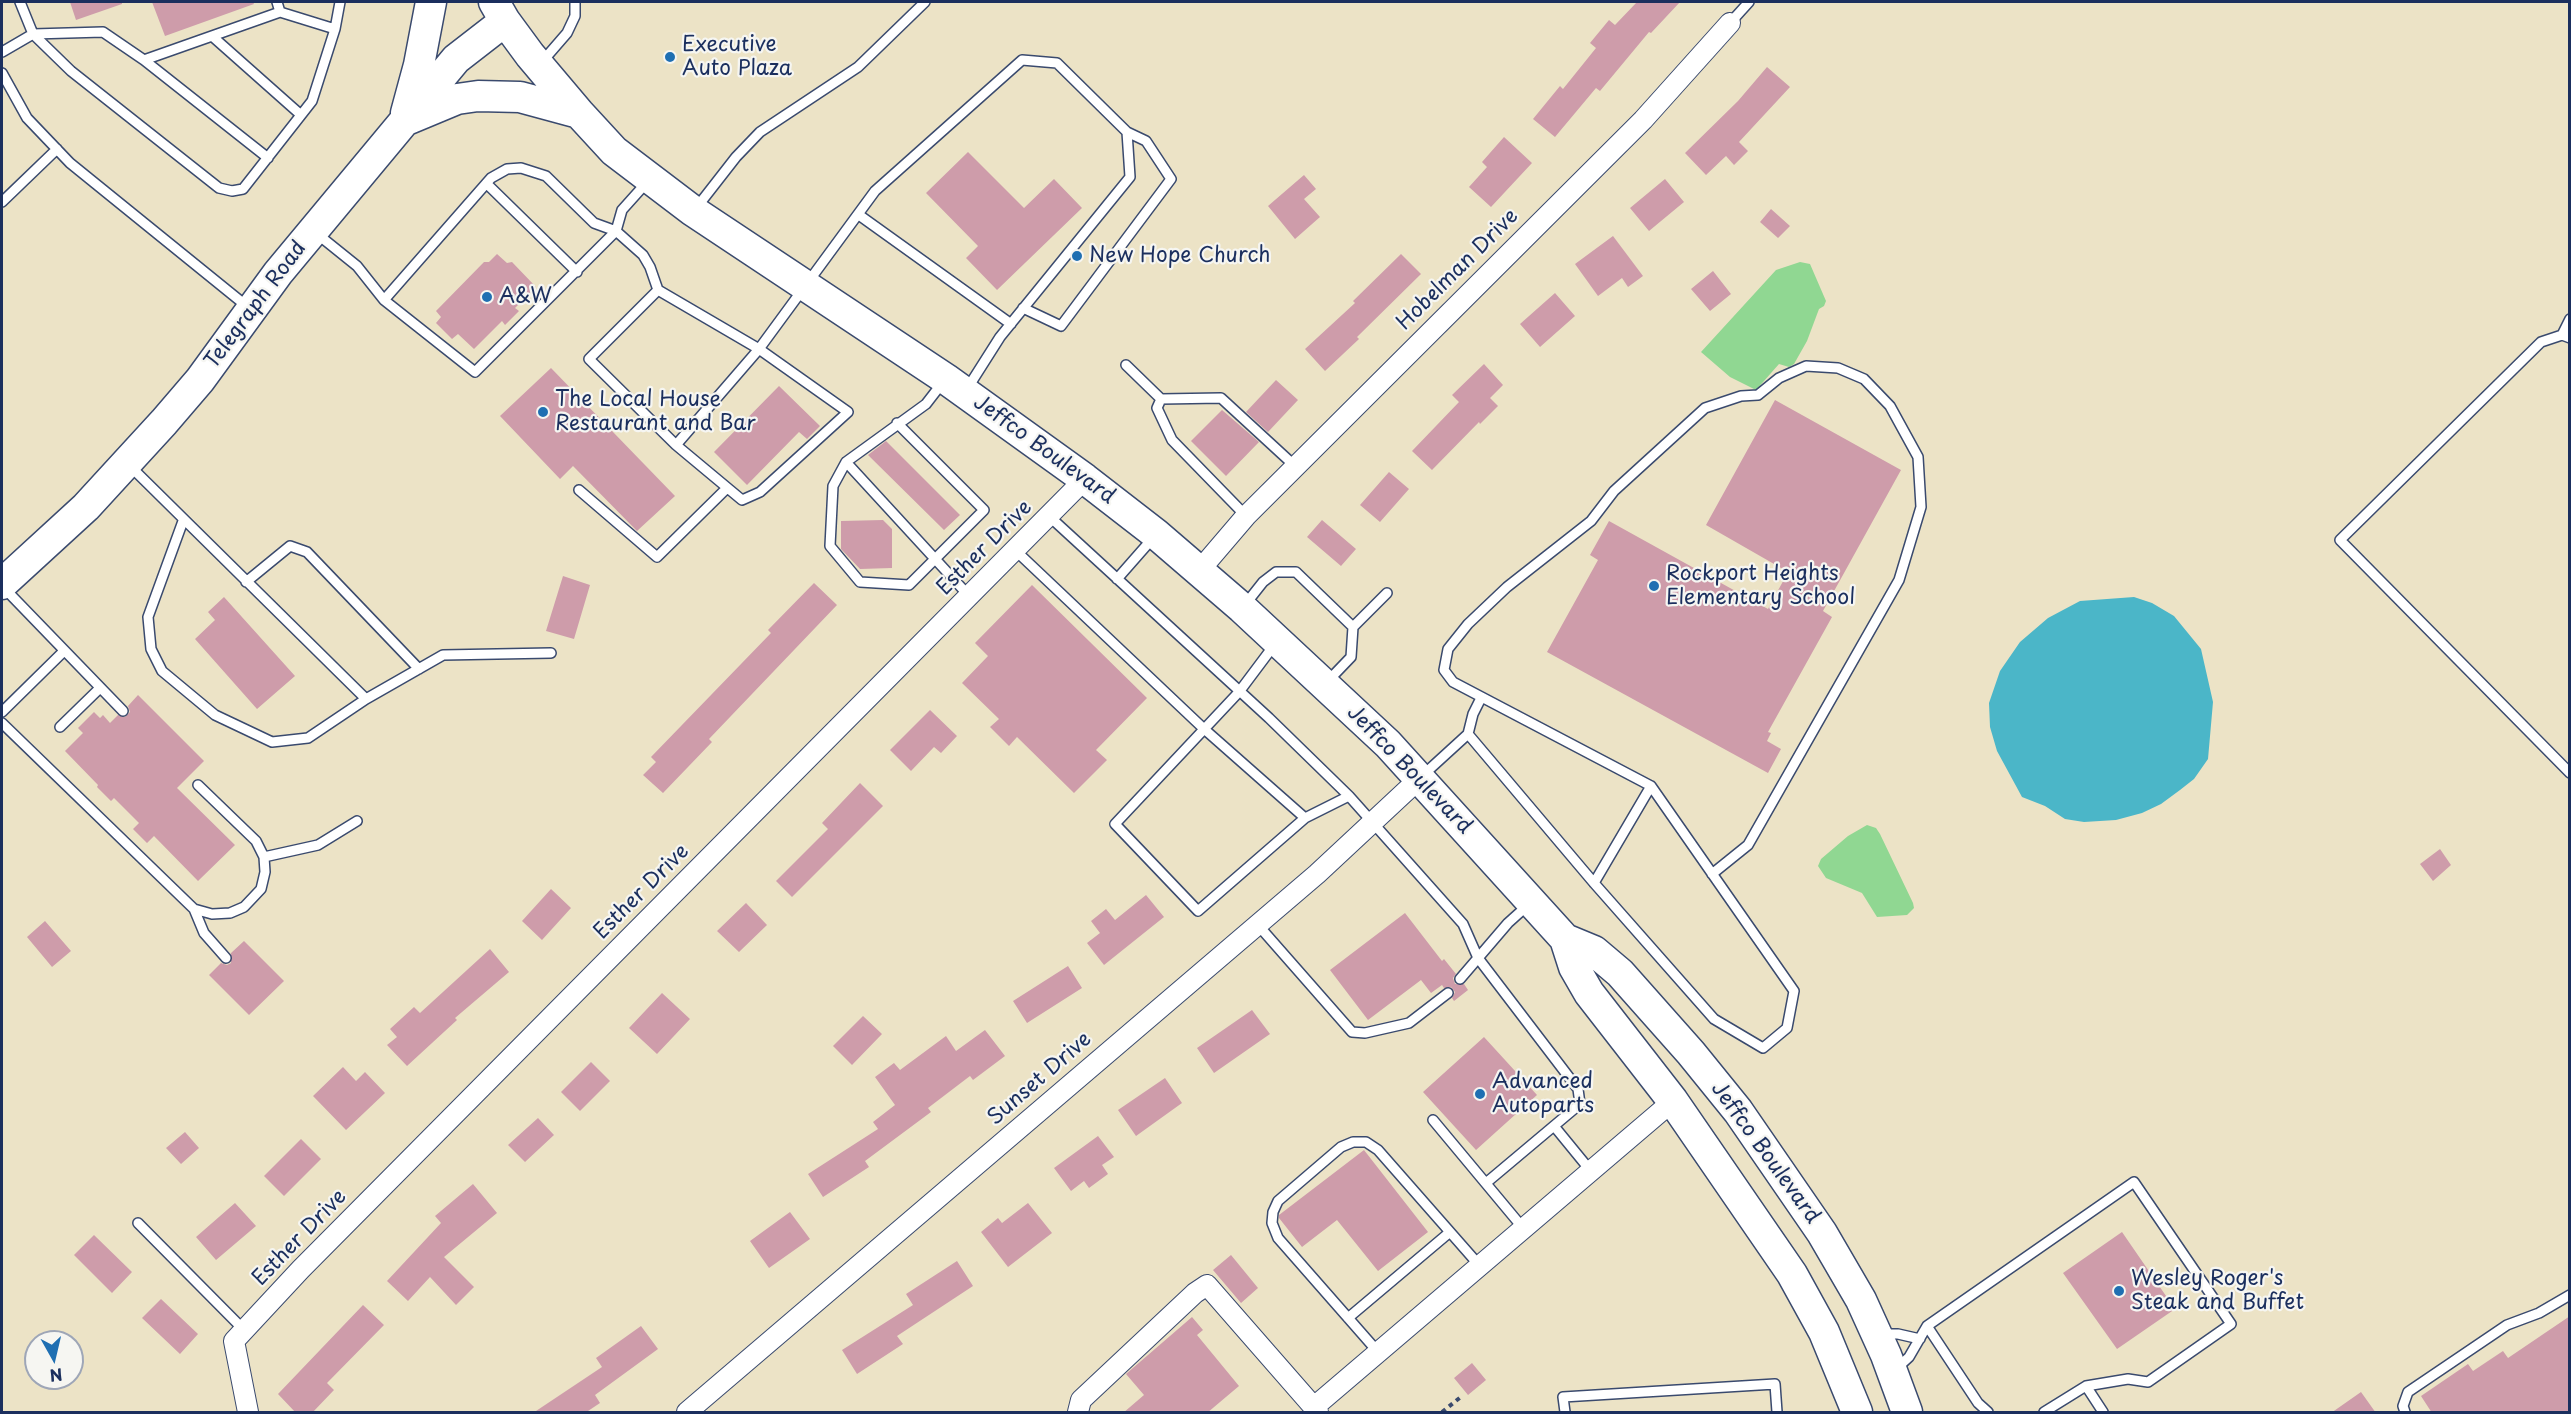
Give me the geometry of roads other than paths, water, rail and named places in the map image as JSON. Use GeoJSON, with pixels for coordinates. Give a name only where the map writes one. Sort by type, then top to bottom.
{"type":"FeatureCollection","features":[{"type":"Feature","properties":{"kind":"main road"},"geometry":{"type":"LineString","coordinates":[[404,122],[419,65],[431,2]]}},
{"type":"Feature","properties":{"kind":"main road","name":"Telegraph Road"},"geometry":{"type":"LineString","coordinates":[[2,585],[78,515],[127,464],[200,380],[251,309],[313,231],[456,59],[499,11]]}},
{"type":"Feature","properties":{"kind":"main road","name":"Jeffco Boulevard"},"geometry":{"type":"LineString","coordinates":[[499,11],[539,65],[614,151],[693,211],[956,385],[1085,478],[1156,534],[1278,640],[1326,684],[1420,778],[1565,939],[1574,967],[1589,993],[1673,1101],[1792,1274],[1824,1332],[1857,1413]]}},
{"type":"Feature","properties":{"kind":"main road"},"geometry":{"type":"LineString","coordinates":[[404,122],[457,99],[478,96],[520,97],[579,113]]}},
{"type":"Feature","properties":{"kind":"main road","name":"Jeffco Boulevard"},"geometry":{"type":"LineString","coordinates":[[1565,939],[1594,951],[1620,973],[1698,1061],[1738,1111],[1822,1233],[1861,1300],[1893,1372],[1907,1413]]}},
{"type":"Feature","properties":{"kind":"street","name":"Hobelman Drive"},"geometry":{"type":"LineString","coordinates":[[1199,571],[1246,516],[1643,120],[1730,23]]}},
{"type":"Feature","properties":{"kind":"street","name":"Esther Drive"},"geometry":{"type":"LineString","coordinates":[[239,1336],[301,1269],[1050,517],[1085,478]]}},
{"type":"Feature","properties":{"kind":"street","name":"Sunset Drive"},"geometry":{"type":"LineString","coordinates":[[687,1413],[1317,874],[1371,821],[1420,778]]}},
{"type":"Feature","properties":{"kind":"street"},"geometry":{"type":"LineString","coordinates":[[1078,1413],[1081,1400],[1195,1293],[1207,1285],[1316,1410],[1378,1352],[1673,1101]]}},
{"type":"Feature","properties":{"kind":"street"},"geometry":{"type":"LineString","coordinates":[[239,1336],[248,1413]]}},
{"type":"Feature","properties":{"kind":"lane"},"geometry":{"type":"LineString","coordinates":[[20,2],[33,34],[71,71],[219,188],[232,191],[243,189],[312,101],[335,29],[340,2]]}},
{"type":"Feature","properties":{"kind":"lane"},"geometry":{"type":"LineString","coordinates":[[277,2],[280,12]]}},
{"type":"Feature","properties":{"kind":"lane"},"geometry":{"type":"LineString","coordinates":[[539,65],[567,33],[575,16],[575,2]]}},
{"type":"Feature","properties":{"kind":"lane"},"geometry":{"type":"LineString","coordinates":[[693,211],[736,157],[760,132],[858,67],[925,2]]}},
{"type":"Feature","properties":{"kind":"lane","name":"Hobelman Drive"},"geometry":{"type":"LineString","coordinates":[[1730,23],[1749,2]]}},
{"type":"Feature","properties":{"kind":"lane"},"geometry":{"type":"LineString","coordinates":[[144,60],[280,12],[335,29]]}},
{"type":"Feature","properties":{"kind":"lane"},"geometry":{"type":"LineString","coordinates":[[2,52],[33,34],[102,32],[144,60],[268,158]]}},
{"type":"Feature","properties":{"kind":"lane"},"geometry":{"type":"LineString","coordinates":[[212,36],[301,115]]}},
{"type":"Feature","properties":{"kind":"lane"},"geometry":{"type":"LineString","coordinates":[[676,446],[759,349],[875,191],[1022,60],[1057,63],[1127,132],[1146,141],[1171,179],[1060,326],[1023,308]]}},
{"type":"Feature","properties":{"kind":"lane"},"geometry":{"type":"LineString","coordinates":[[2,73],[27,118],[70,163],[251,309]]}},
{"type":"Feature","properties":{"kind":"lane"},"geometry":{"type":"LineString","coordinates":[[897,423],[984,510],[909,585],[860,582],[830,546],[833,486],[846,462],[897,423],[956,385],[1011,324],[1130,177],[1127,132]]}},
{"type":"Feature","properties":{"kind":"lane"},"geometry":{"type":"LineString","coordinates":[[2,202],[57,149]]}},
{"type":"Feature","properties":{"kind":"lane"},"geometry":{"type":"LineString","coordinates":[[384,300],[491,178],[507,169],[521,168],[546,176],[594,223],[616,231],[643,255],[658,290],[759,349],[848,412],[760,492],[742,500],[676,446],[589,359],[658,290]]}},
{"type":"Feature","properties":{"kind":"lane"},"geometry":{"type":"LineString","coordinates":[[313,231],[357,266],[384,300],[475,372],[616,231],[622,210],[650,179]]}},
{"type":"Feature","properties":{"kind":"lane"},"geometry":{"type":"LineString","coordinates":[[487,184],[577,272]]}},
{"type":"Feature","properties":{"kind":"lane"},"geometry":{"type":"LineString","coordinates":[[859,215],[1011,324]]}},
{"type":"Feature","properties":{"kind":"lane"},"geometry":{"type":"LineString","coordinates":[[2570,319],[2566,336],[2541,342],[2340,540],[2570,773]]}},
{"type":"Feature","properties":{"kind":"lane"},"geometry":{"type":"LineString","coordinates":[[1126,364],[1161,399],[1221,398],[1296,467]]}},
{"type":"Feature","properties":{"kind":"lane"},"geometry":{"type":"LineString","coordinates":[[1468,734],[1594,883],[1714,1019],[1762,1048],[1787,1028],[1794,991],[1712,874],[1651,786],[1481,698],[1453,682],[1444,670],[1449,649],[1468,624],[1507,587],[1591,521],[1614,491],[1706,408],[1741,396],[1758,395],[1779,378],[1806,366],[1838,368],[1864,379],[1890,406],[1918,457],[1921,507],[1899,580],[1748,845],[1712,874]]}},
{"type":"Feature","properties":{"kind":"lane"},"geometry":{"type":"LineString","coordinates":[[1161,399],[1157,408],[1172,440],[1246,516]]}},
{"type":"Feature","properties":{"kind":"lane"},"geometry":{"type":"LineString","coordinates":[[846,462],[970,597]]}},
{"type":"Feature","properties":{"kind":"lane"},"geometry":{"type":"LineString","coordinates":[[127,464],[366,699]]}},
{"type":"Feature","properties":{"kind":"lane"},"geometry":{"type":"LineString","coordinates":[[579,490],[657,557],[727,488]]}},
{"type":"Feature","properties":{"kind":"lane"},"geometry":{"type":"LineString","coordinates":[[1050,517],[1349,795],[1463,924],[1478,958],[1578,1089],[1580,1104],[1486,1184]]}},
{"type":"Feature","properties":{"kind":"lane"},"geometry":{"type":"LineString","coordinates":[[183,521],[148,617],[151,649],[162,670],[215,715],[272,742],[308,738],[366,699],[443,655],[551,653]]}},
{"type":"Feature","properties":{"kind":"lane"},"geometry":{"type":"LineString","coordinates":[[1117,579],[1156,534]]}},
{"type":"Feature","properties":{"kind":"lane"},"geometry":{"type":"LineString","coordinates":[[246,582],[290,546],[307,552],[419,669]]}},
{"type":"Feature","properties":{"kind":"lane"},"geometry":{"type":"LineString","coordinates":[[1015,550],[1203,728],[1305,818]]}},
{"type":"Feature","properties":{"kind":"lane"},"geometry":{"type":"LineString","coordinates":[[1242,608],[1263,582],[1276,572],[1296,572],[1353,627]]}},
{"type":"Feature","properties":{"kind":"lane"},"geometry":{"type":"LineString","coordinates":[[2,585],[123,711]]}},
{"type":"Feature","properties":{"kind":"lane"},"geometry":{"type":"LineString","coordinates":[[1326,684],[1351,657],[1353,627],[1387,594]]}},
{"type":"Feature","properties":{"kind":"lane"},"geometry":{"type":"LineString","coordinates":[[1278,640],[1239,692],[1115,824],[1198,911],[1305,818],[1349,795]]}},
{"type":"Feature","properties":{"kind":"lane"},"geometry":{"type":"LineString","coordinates":[[2,712],[64,651]]}},
{"type":"Feature","properties":{"kind":"lane"},"geometry":{"type":"LineString","coordinates":[[60,727],[100,688]]}},
{"type":"Feature","properties":{"kind":"lane"},"geometry":{"type":"LineString","coordinates":[[1420,778],[1468,734],[1473,714],[1481,698]]}},
{"type":"Feature","properties":{"kind":"lane"},"geometry":{"type":"LineString","coordinates":[[2,723],[195,909],[204,933],[226,958]]}},
{"type":"Feature","properties":{"kind":"lane"},"geometry":{"type":"LineString","coordinates":[[195,909],[212,914],[230,913],[244,908],[261,889],[265,872],[264,857],[256,841],[198,785]]}},
{"type":"Feature","properties":{"kind":"lane"},"geometry":{"type":"LineString","coordinates":[[1594,883],[1651,786]]}},
{"type":"Feature","properties":{"kind":"lane"},"geometry":{"type":"LineString","coordinates":[[264,857],[318,845],[357,821]]}},
{"type":"Feature","properties":{"kind":"lane"},"geometry":{"type":"LineString","coordinates":[[1460,979],[1508,923],[1532,902]]}},
{"type":"Feature","properties":{"kind":"lane"},"geometry":{"type":"LineString","coordinates":[[1258,925],[1352,1032],[1365,1033],[1409,1023],[1448,993]]}},
{"type":"Feature","properties":{"kind":"lane"},"geometry":{"type":"LineString","coordinates":[[1433,1120],[1522,1228]]}},
{"type":"Feature","properties":{"kind":"lane"},"geometry":{"type":"LineString","coordinates":[[1554,1126],[1590,1170]]}},
{"type":"Feature","properties":{"kind":"lane"},"geometry":{"type":"LineString","coordinates":[[1378,1352],[1278,1238],[1272,1223],[1272,1212],[1278,1201],[1341,1147],[1353,1142],[1366,1143],[1378,1150],[1479,1265]]}},
{"type":"Feature","properties":{"kind":"lane"},"geometry":{"type":"LineString","coordinates":[[1893,1372],[1909,1357],[1927,1326],[2134,1182],[2231,1324],[2148,1382],[2128,1379],[2086,1386],[2044,1413]]}},
{"type":"Feature","properties":{"kind":"lane"},"geometry":{"type":"LineString","coordinates":[[138,1223],[239,1336]]}},
{"type":"Feature","properties":{"kind":"lane"},"geometry":{"type":"LineString","coordinates":[[1348,1318],[1450,1232]]}},
{"type":"Feature","properties":{"kind":"lane"},"geometry":{"type":"LineString","coordinates":[[2405,1413],[2403,1406],[2408,1392],[2507,1324],[2539,1313],[2570,1295]]}},
{"type":"Feature","properties":{"kind":"lane"},"geometry":{"type":"LineString","coordinates":[[1927,1326],[1978,1403],[1988,1413]]}},
{"type":"Feature","properties":{"kind":"lane"},"geometry":{"type":"LineString","coordinates":[[1877,1335],[1898,1334],[1920,1338]]}},
{"type":"Feature","properties":{"kind":"lane"},"geometry":{"type":"LineString","coordinates":[[1564,1413],[1563,1397],[1774,1384],[1777,1413]]}},
{"type":"Feature","properties":{"kind":"lane"},"geometry":{"type":"LineString","coordinates":[[2086,1386],[2103,1413]]}},
{"type":"Feature","properties":{"kind":"water"},"geometry":{"type":"Polygon","coordinates":[[[2134,597],[2152,603],[2174,616],[2201,649],[2213,702],[2208,759],[2194,779],[2161,804],[2142,813],[2116,820],[2084,822],[2065,819],[2045,806],[2022,797],[1997,751],[1990,727],[1989,703],[2000,671],[2020,642],[2048,618],[2080,601],[2134,597]]]}},
{"type":"Feature","properties":{"kind":"place","name":"Executive Auto Plaza"},"geometry":{"type":"Point","coordinates":[670,57]}},
{"type":"Feature","properties":{"kind":"place","name":"New Hope Church"},"geometry":{"type":"Point","coordinates":[1077,256]}},
{"type":"Feature","properties":{"kind":"place","name":"A&W"},"geometry":{"type":"Point","coordinates":[487,297]}},
{"type":"Feature","properties":{"kind":"place","name":"The Local House Restaurant and Bar"},"geometry":{"type":"Point","coordinates":[543,412]}},
{"type":"Feature","properties":{"kind":"place","name":"Rockport Heights Elementary School"},"geometry":{"type":"Point","coordinates":[1654,586]}},
{"type":"Feature","properties":{"kind":"place","name":"Advanced Autoparts"},"geometry":{"type":"Point","coordinates":[1480,1094]}},
{"type":"Feature","properties":{"kind":"place","name":"Wesley Roger's Steak and Buffet"},"geometry":{"type":"Point","coordinates":[2119,1291]}}]}
